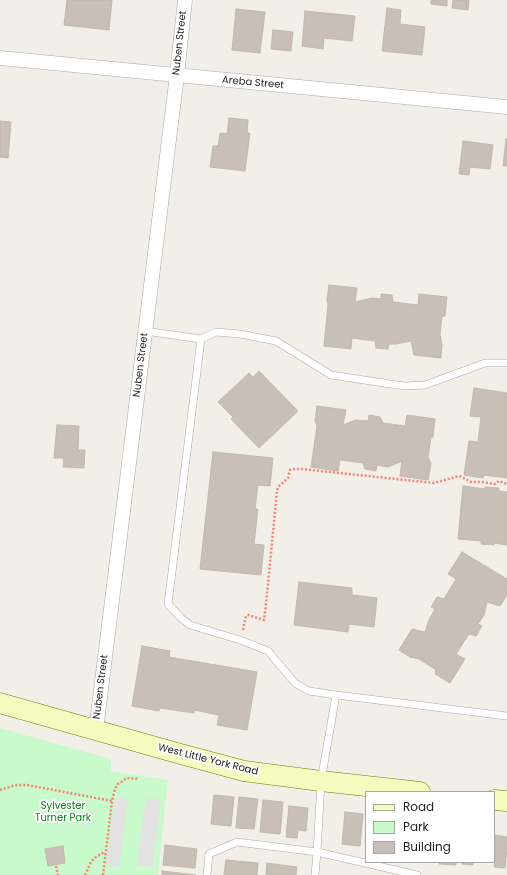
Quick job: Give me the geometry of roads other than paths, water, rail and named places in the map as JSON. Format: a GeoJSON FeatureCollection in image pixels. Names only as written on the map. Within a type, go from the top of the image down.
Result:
{"type":"FeatureCollection","features":[{"type":"Feature","properties":{"kind":"street","name":"Nuben Street"},"geometry":{"type":"LineString","coordinates":[[96,730],[177,76],[184,0]]}},
{"type":"Feature","properties":{"kind":"street","name":"Areba Street"},"geometry":{"type":"LineString","coordinates":[[0,58],[507,107]]}},
{"type":"Feature","properties":{"kind":"street","name":"West Little York Road"},"geometry":{"type":"LineString","coordinates":[[0,703],[177,753],[244,770],[321,781],[411,791]]}},
{"type":"Feature","properties":{"kind":"street"},"geometry":{"type":"LineString","coordinates":[[495,800],[507,801]]}},
{"type":"Feature","properties":{"kind":"lane"},"geometry":{"type":"LineString","coordinates":[[145,331],[201,339],[216,332],[240,334],[276,341],[331,374],[404,386],[425,385],[485,363],[507,363]]}},
{"type":"Feature","properties":{"kind":"lane"},"geometry":{"type":"LineString","coordinates":[[201,339],[168,604],[190,625],[240,640],[268,651],[295,683],[309,691],[507,716]]}},
{"type":"Feature","properties":{"kind":"lane"},"geometry":{"type":"LineString","coordinates":[[315,875],[321,781],[336,695]]}},
{"type":"Feature","properties":{"kind":"lane"},"geometry":{"type":"LineString","coordinates":[[207,875],[210,854],[237,842],[317,852],[417,875]]}},
{"type":"Feature","properties":{"kind":"park label","name":"Sylvester Turner Park"},"geometry":{"type":"Point","coordinates":[63,812]}}]}
